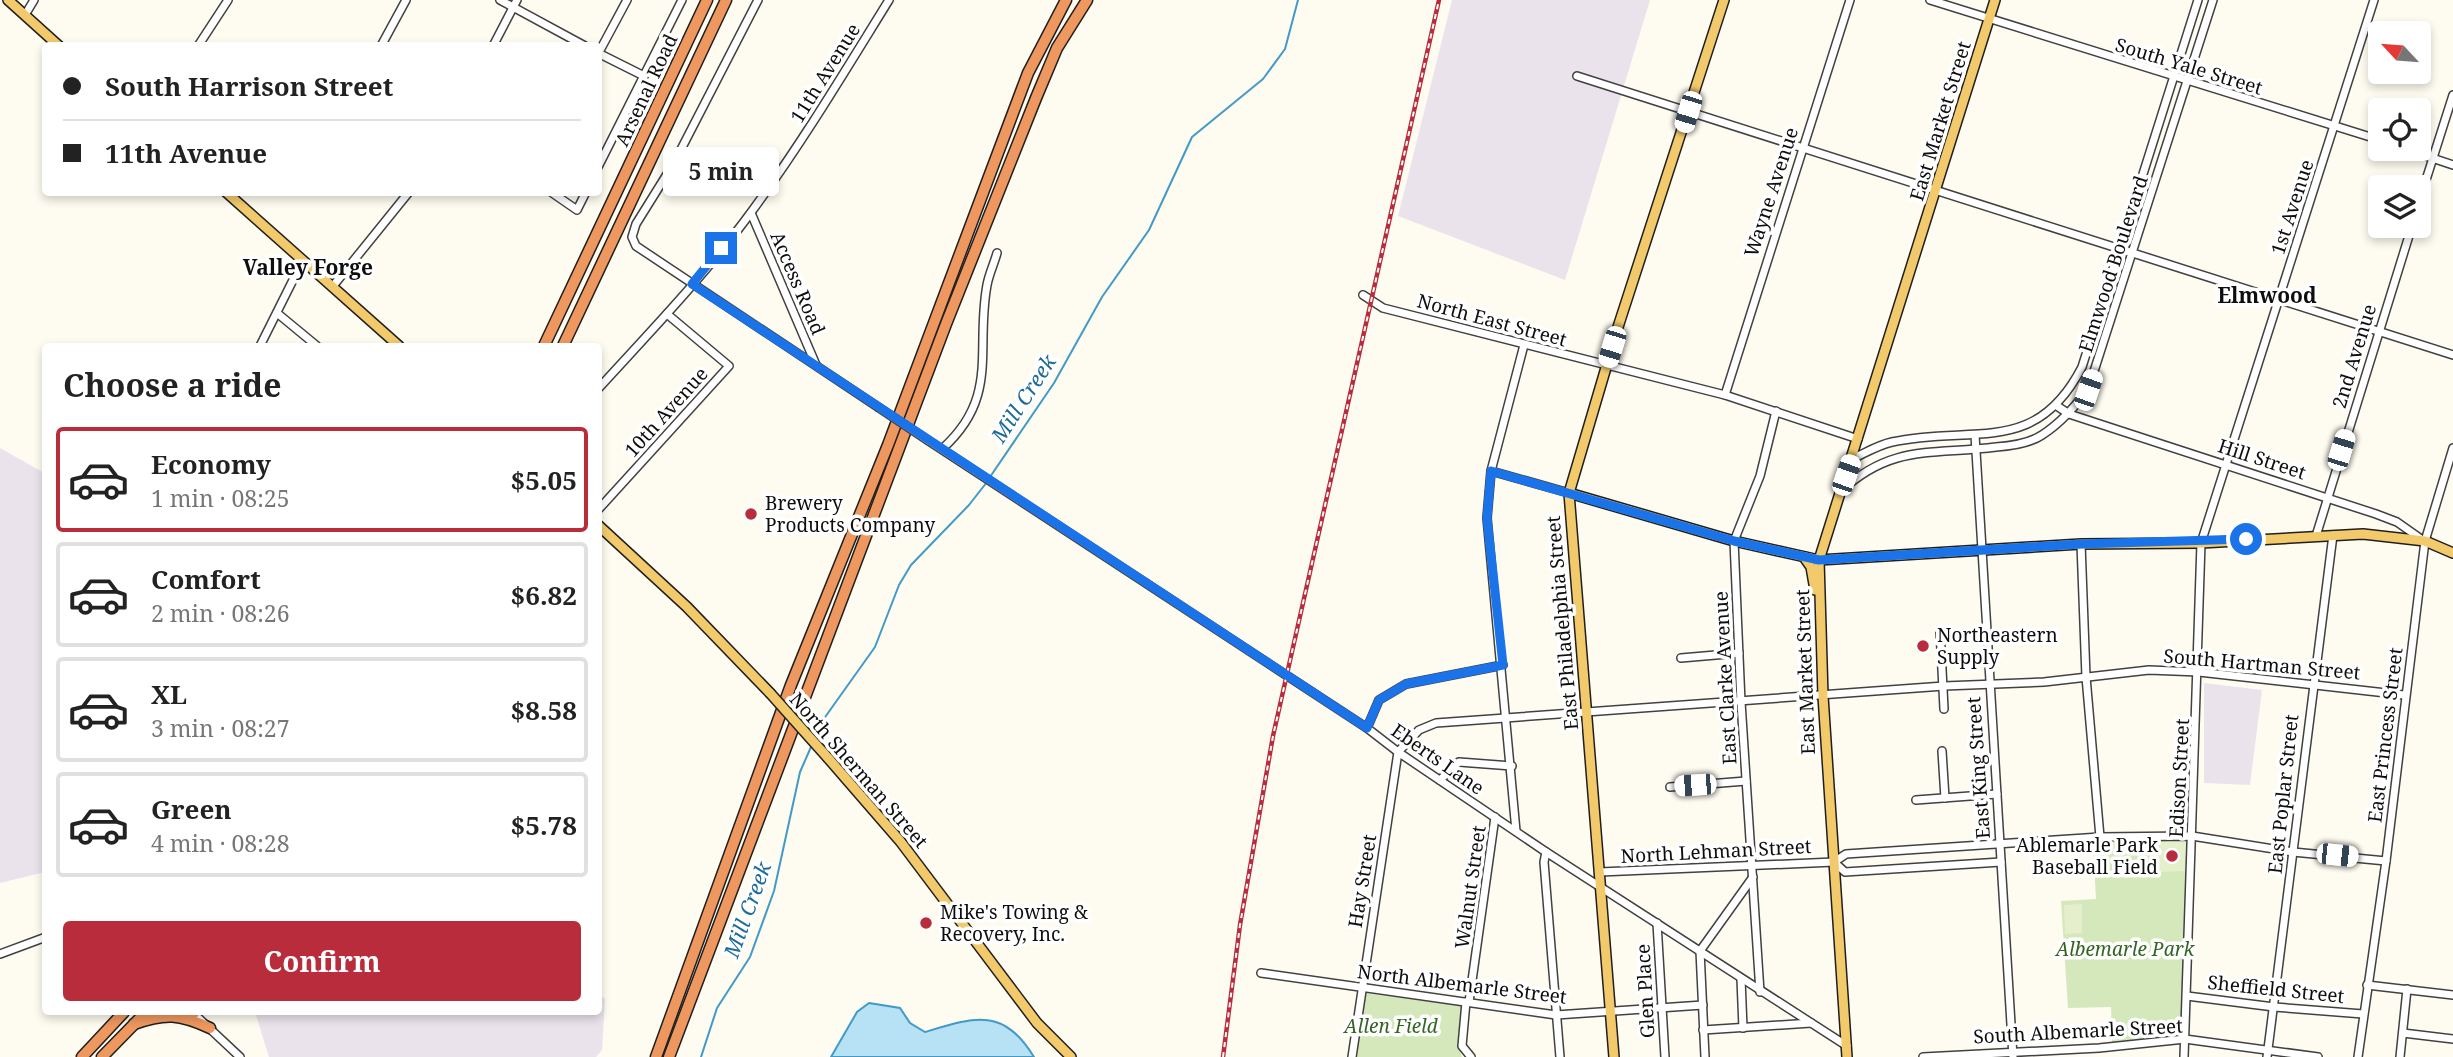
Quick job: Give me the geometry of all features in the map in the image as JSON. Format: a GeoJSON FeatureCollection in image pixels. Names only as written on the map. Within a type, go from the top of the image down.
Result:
{"type":"FeatureCollection","features":[{"type":"Feature","properties":{"kind":"highway","name":"Arsenal Road"},"geometry":{"type":"LineString","coordinates":[[545,343],[707,0]]}},
{"type":"Feature","properties":{"kind":"highway","name":"Arsenal Road"},"geometry":{"type":"LineString","coordinates":[[564,343],[726,0]]}},
{"type":"Feature","properties":{"kind":"highway"},"geometry":{"type":"LineString","coordinates":[[656,1057],[791,685],[888,445],[1028,73],[1066,0]]}},
{"type":"Feature","properties":{"kind":"highway"},"geometry":{"type":"LineString","coordinates":[[669,1057],[1035,98],[1057,48],[1087,0]]}},
{"type":"Feature","properties":{"kind":"highway"},"geometry":{"type":"LineString","coordinates":[[82,1057],[119,1015]]}},
{"type":"Feature","properties":{"kind":"highway"},"geometry":{"type":"LineString","coordinates":[[102,1057],[143,1015]]}},
{"type":"Feature","properties":{"kind":"highway"},"geometry":{"type":"LineString","coordinates":[[134,1024],[173,1015],[184,1016],[210,1028]]}},
{"type":"Feature","properties":{"kind":"main road"},"geometry":{"type":"LineString","coordinates":[[8,0],[54,42]]}},
{"type":"Feature","properties":{"kind":"main road","name":"East Philadelphia Street"},"geometry":{"type":"LineString","coordinates":[[1614,1057],[1569,493],[1606,367],[1724,0]]}},
{"type":"Feature","properties":{"kind":"main road","name":"East Market Street"},"geometry":{"type":"LineString","coordinates":[[1847,1057],[1823,696],[1819,560],[1996,0]]}},
{"type":"Feature","properties":{"kind":"main road"},"geometry":{"type":"LineString","coordinates":[[231,196],[396,343]]}},
{"type":"Feature","properties":{"kind":"main road"},"geometry":{"type":"LineString","coordinates":[[1569,493],[1734,541],[1819,560],[2081,544],[2201,543],[2333,535],[2374,534],[2425,541]]}},
{"type":"Feature","properties":{"kind":"main road","name":"North Sherman Street"},"geometry":{"type":"LineString","coordinates":[[602,529],[702,621],[828,758],[900,841],[1037,1023],[1071,1057]]}},
{"type":"Feature","properties":{"kind":"main road","name":"Hill Street"},"geometry":{"type":"LineString","coordinates":[[2425,541],[2453,553]]}},
{"type":"Feature","properties":{"kind":"main road"},"geometry":{"type":"LineString","coordinates":[[1804,557],[1811,567],[1819,619]]}},
{"type":"Feature","properties":{"kind":"street"},"geometry":{"type":"LineString","coordinates":[[24,15],[34,0]]}},
{"type":"Feature","properties":{"kind":"street"},"geometry":{"type":"LineString","coordinates":[[201,42],[228,0]]}},
{"type":"Feature","properties":{"kind":"street"},"geometry":{"type":"LineString","coordinates":[[383,42],[406,0]]}},
{"type":"Feature","properties":{"kind":"street"},"geometry":{"type":"LineString","coordinates":[[500,0],[515,3],[578,42]]}},
{"type":"Feature","properties":{"kind":"street"},"geometry":{"type":"LineString","coordinates":[[602,47],[627,0]]}},
{"type":"Feature","properties":{"kind":"street"},"geometry":{"type":"LineString","coordinates":[[602,159],[682,0]]}},
{"type":"Feature","properties":{"kind":"street","name":"Eberts Lane"},"geometry":{"type":"LineString","coordinates":[[758,0],[674,163],[636,224],[632,237],[636,246],[1367,728],[1546,852],[1847,1046]]}},
{"type":"Feature","properties":{"kind":"street","name":"11th Avenue"},"geometry":{"type":"LineString","coordinates":[[602,385],[667,314],[751,213],[890,0]]}},
{"type":"Feature","properties":{"kind":"street","name":"Wayne Avenue"},"geometry":{"type":"LineString","coordinates":[[1725,396],[1800,149],[1850,0]]}},
{"type":"Feature","properties":{"kind":"street","name":"South Yale Street"},"geometry":{"type":"LineString","coordinates":[[1930,0],[2368,136]]}},
{"type":"Feature","properties":{"kind":"street","name":"Elmwood Boulevard"},"geometry":{"type":"LineString","coordinates":[[1852,459],[1894,442],[2011,432],[2057,406],[2069,392],[2082,368],[2198,0]]}},
{"type":"Feature","properties":{"kind":"street","name":"Elmwood Boulevard"},"geometry":{"type":"LineString","coordinates":[[1840,491],[1860,473],[1896,456],[1976,450],[2040,437],[2069,414],[2088,390],[2213,0]]}},
{"type":"Feature","properties":{"kind":"street","name":"1st Avenue"},"geometry":{"type":"LineString","coordinates":[[2201,543],[2374,0]]}},
{"type":"Feature","properties":{"kind":"street"},"geometry":{"type":"LineString","coordinates":[[495,42],[515,3]]}},
{"type":"Feature","properties":{"kind":"street"},"geometry":{"type":"LineString","coordinates":[[602,55],[644,76]]}},
{"type":"Feature","properties":{"kind":"street"},"geometry":{"type":"LineString","coordinates":[[1577,76],[2453,355]]}},
{"type":"Feature","properties":{"kind":"street"},"geometry":{"type":"LineString","coordinates":[[2428,175],[2453,95]]}},
{"type":"Feature","properties":{"kind":"street"},"geometry":{"type":"LineString","coordinates":[[2433,159],[2453,165]]}},
{"type":"Feature","properties":{"kind":"street"},"geometry":{"type":"LineString","coordinates":[[332,286],[406,196]]}},
{"type":"Feature","properties":{"kind":"street"},"geometry":{"type":"LineString","coordinates":[[557,196],[577,210],[584,196]]}},
{"type":"Feature","properties":{"kind":"street","name":"Access Road"},"geometry":{"type":"LineString","coordinates":[[751,213],[816,366]]}},
{"type":"Feature","properties":{"kind":"street","name":"2nd Avenue"},"geometry":{"type":"LineString","coordinates":[[2316,536],[2408,238]]}},
{"type":"Feature","properties":{"kind":"street"},"geometry":{"type":"LineString","coordinates":[[942,449],[959,431],[978,396],[984,372],[987,285],[997,253]]}},
{"type":"Feature","properties":{"kind":"street"},"geometry":{"type":"LineString","coordinates":[[262,343],[303,260]]}},
{"type":"Feature","properties":{"kind":"street","name":"North East Street"},"geometry":{"type":"LineString","coordinates":[[1363,295],[1383,308],[1725,396],[1858,439]]}},
{"type":"Feature","properties":{"kind":"street"},"geometry":{"type":"LineString","coordinates":[[277,313],[313,343]]}},
{"type":"Feature","properties":{"kind":"street","name":"10th Avenue"},"geometry":{"type":"LineString","coordinates":[[602,506],[729,366],[667,314]]}},
{"type":"Feature","properties":{"kind":"street"},"geometry":{"type":"LineString","coordinates":[[1516,831],[1503,665],[1487,518],[1491,471],[1524,345]]}},
{"type":"Feature","properties":{"kind":"street","name":"Hill Street"},"geometry":{"type":"LineString","coordinates":[[2057,406],[2069,414],[2397,522],[2425,541]]}},
{"type":"Feature","properties":{"kind":"street","name":"East Clarke Avenue"},"geometry":{"type":"LineString","coordinates":[[1760,992],[1741,702],[1734,541],[1760,476],[1776,411]]}},
{"type":"Feature","properties":{"kind":"street","name":"East King Street"},"geometry":{"type":"LineString","coordinates":[[1975,435],[1988,684],[2013,1054]]}},
{"type":"Feature","properties":{"kind":"street","name":"East Princess Street"},"geometry":{"type":"LineString","coordinates":[[2358,1057],[2386,861],[2404,695],[2425,541],[2453,448]]}},
{"type":"Feature","properties":{"kind":"street"},"geometry":{"type":"LineString","coordinates":[[1491,471],[1569,493]]}},
{"type":"Feature","properties":{"kind":"street","name":"East Poplar Street"},"geometry":{"type":"LineString","coordinates":[[2267,1053],[2333,535]]}},
{"type":"Feature","properties":{"kind":"street","name":"Edison Street"},"geometry":{"type":"LineString","coordinates":[[2184,1057],[2199,672],[2201,543]]}},
{"type":"Feature","properties":{"kind":"street"},"geometry":{"type":"LineString","coordinates":[[2081,544],[2086,677],[2100,837]]}},
{"type":"Feature","properties":{"kind":"street"},"geometry":{"type":"LineString","coordinates":[[1940,630],[1944,709]]}},
{"type":"Feature","properties":{"kind":"street"},"geometry":{"type":"LineString","coordinates":[[1681,658],[1739,653]]}},
{"type":"Feature","properties":{"kind":"street"},"geometry":{"type":"LineString","coordinates":[[1367,728],[1379,700],[1406,684],[1503,665]]}},
{"type":"Feature","properties":{"kind":"street","name":"South Hartman Street"},"geometry":{"type":"LineString","coordinates":[[1398,752],[1419,730],[1436,723],[1507,719],[1586,710],[1741,702],[2086,677],[2148,670],[2199,672],[2404,695]]}},
{"type":"Feature","properties":{"kind":"street"},"geometry":{"type":"LineString","coordinates":[[1942,751],[1945,798]]}},
{"type":"Feature","properties":{"kind":"street","name":"Hay Street"},"geometry":{"type":"LineString","coordinates":[[1352,1057],[1398,752]]}},
{"type":"Feature","properties":{"kind":"street"},"geometry":{"type":"LineString","coordinates":[[1440,780],[1459,762],[1512,766]]}},
{"type":"Feature","properties":{"kind":"street"},"geometry":{"type":"LineString","coordinates":[[1670,787],[1746,781]]}},
{"type":"Feature","properties":{"kind":"street"},"geometry":{"type":"LineString","coordinates":[[1916,800],[1997,794]]}},
{"type":"Feature","properties":{"kind":"street","name":"Walnut Street"},"geometry":{"type":"LineString","coordinates":[[1471,1057],[1462,1046],[1495,817]]}},
{"type":"Feature","properties":{"kind":"street"},"geometry":{"type":"LineString","coordinates":[[2001,862],[1845,872],[1834,862],[1846,854],[2100,837],[2192,836],[2293,852],[2386,861]]}},
{"type":"Feature","properties":{"kind":"street"},"geometry":{"type":"LineString","coordinates":[[1546,852],[1544,862],[1560,1057]]}},
{"type":"Feature","properties":{"kind":"street","name":"North Lehman Street"},"geometry":{"type":"LineString","coordinates":[[1600,872],[1834,862]]}},
{"type":"Feature","properties":{"kind":"street"},"geometry":{"type":"LineString","coordinates":[[1705,1057],[1700,951],[1753,877]]}},
{"type":"Feature","properties":{"kind":"street","name":"Glen Place"},"geometry":{"type":"LineString","coordinates":[[1657,923],[1665,1057]]}},
{"type":"Feature","properties":{"kind":"street"},"geometry":{"type":"LineString","coordinates":[[0,954],[42,938]]}},
{"type":"Feature","properties":{"kind":"street","name":"North Albemarle Street"},"geometry":{"type":"LineString","coordinates":[[1261,973],[1556,1015],[1703,1005]]}},
{"type":"Feature","properties":{"kind":"street"},"geometry":{"type":"LineString","coordinates":[[1741,979],[1743,1028]]}},
{"type":"Feature","properties":{"kind":"street"},"geometry":{"type":"LineString","coordinates":[[2367,985],[2453,995]]}},
{"type":"Feature","properties":{"kind":"street"},"geometry":{"type":"LineString","coordinates":[[2400,1057],[2407,989]]}},
{"type":"Feature","properties":{"kind":"street","name":"Sheffield Street"},"geometry":{"type":"LineString","coordinates":[[2187,996],[2363,1014]]}},
{"type":"Feature","properties":{"kind":"street"},"geometry":{"type":"LineString","coordinates":[[196,1015],[240,1057]]}},
{"type":"Feature","properties":{"kind":"street"},"geometry":{"type":"LineString","coordinates":[[1703,1030],[1812,1023]]}},
{"type":"Feature","properties":{"kind":"street"},"geometry":{"type":"LineString","coordinates":[[2403,1033],[2453,1039]]}},
{"type":"Feature","properties":{"kind":"street","name":"South Albemarle Street"},"geometry":{"type":"LineString","coordinates":[[1923,1057],[2099,1053],[2185,1040],[2267,1053],[2318,1057]]}},
{"type":"Feature","properties":{"kind":"shaded area"},"geometry":{"type":"Polygon","coordinates":[[[1452,0],[1650,0],[1565,280],[1398,216],[1452,0]]]}},
{"type":"Feature","properties":{"kind":"shaded area"},"geometry":{"type":"Polygon","coordinates":[[[0,448],[42,472],[42,873],[0,883],[0,448]]]}},
{"type":"Feature","properties":{"kind":"shaded area"},"geometry":{"type":"Polygon","coordinates":[[[2204,683],[2262,690],[2250,785],[2204,783],[2204,683]]]}},
{"type":"Feature","properties":{"kind":"shaded area"},"geometry":{"type":"Polygon","coordinates":[[[602,996],[605,999],[602,1050],[596,1057],[269,1057],[256,1015],[602,1015],[602,996]]]}},
{"type":"Feature","properties":{"kind":"green space","name":"Albemarle Park"},"geometry":{"type":"Polygon","coordinates":[[[2188,839],[2182,1037],[2112,1042],[2111,1007],[2068,1008],[2061,901],[2096,899],[2093,842],[2188,839]]]}},
{"type":"Feature","properties":{"kind":"green space","name":"Ablemarle Park Baseball Field"},"geometry":{"type":"Polygon","coordinates":[[[2157,841],[2187,841],[2186,871],[2157,872],[2157,841]]]}},
{"type":"Feature","properties":{"kind":"green space"},"geometry":{"type":"Polygon","coordinates":[[[2082,904],[2082,933],[2065,934],[2064,905],[2082,904]]]}},
{"type":"Feature","properties":{"kind":"green space","name":"Allen Field"},"geometry":{"type":"Polygon","coordinates":[[[1365,993],[1462,1006],[1458,1044],[1462,1057],[1356,1057],[1365,993]]]}},
{"type":"Feature","properties":{"kind":"water"},"geometry":{"type":"Polygon","coordinates":[[[869,1003],[900,1008],[910,1023],[925,1032],[973,1020],[999,1023],[1011,1030],[1034,1057],[831,1057],[857,1012],[869,1003]]]}},
{"type":"Feature","properties":{"kind":"waterway","name":"Mill Creek"},"geometry":{"type":"LineString","coordinates":[[990,477],[1054,383],[1102,297],[1149,230],[1192,137],[1263,79],[1285,49],[1298,0]]}},
{"type":"Feature","properties":{"kind":"waterway","name":"Mill Creek"},"geometry":{"type":"LineString","coordinates":[[815,739],[823,720],[875,647],[899,585],[911,565],[969,505],[987,482]]}},
{"type":"Feature","properties":{"kind":"waterway","name":"Mill Creek"},"geometry":{"type":"LineString","coordinates":[[701,1057],[717,1008],[750,957],[774,891],[800,772],[811,747]]}},
{"type":"Feature","properties":{"kind":"railway"},"geometry":{"type":"LineString","coordinates":[[1223,1057],[1240,925],[1273,736],[1439,0]]}},
{"type":"Feature","properties":{"kind":"place","name":"Brewery Products Company"},"geometry":{"type":"Point","coordinates":[751,514]}},
{"type":"Feature","properties":{"kind":"place","name":"Northeastern Supply"},"geometry":{"type":"Point","coordinates":[1923,646]}},
{"type":"Feature","properties":{"kind":"place","name":"Ablemarle Park Baseball Field"},"geometry":{"type":"Point","coordinates":[2172,856]}},
{"type":"Feature","properties":{"kind":"place","name":"Mike's Towing & Recovery, Inc."},"geometry":{"type":"Point","coordinates":[926,923]}},
{"type":"Feature","properties":{"kind":"district","name":"Valley Forge"},"geometry":{"type":"Point","coordinates":[308,268]}},
{"type":"Feature","properties":{"kind":"district","name":"Elmwood"},"geometry":{"type":"Point","coordinates":[2267,296]}},
{"type":"Feature","properties":{"kind":"route"},"geometry":{"type":"LineString","coordinates":[[721,248],[692,284],[1367,728],[1379,700],[1406,684],[1503,665],[1487,518],[1491,471],[1734,541],[1819,560],[2081,544],[2201,543],[2246,539]]}}]}
